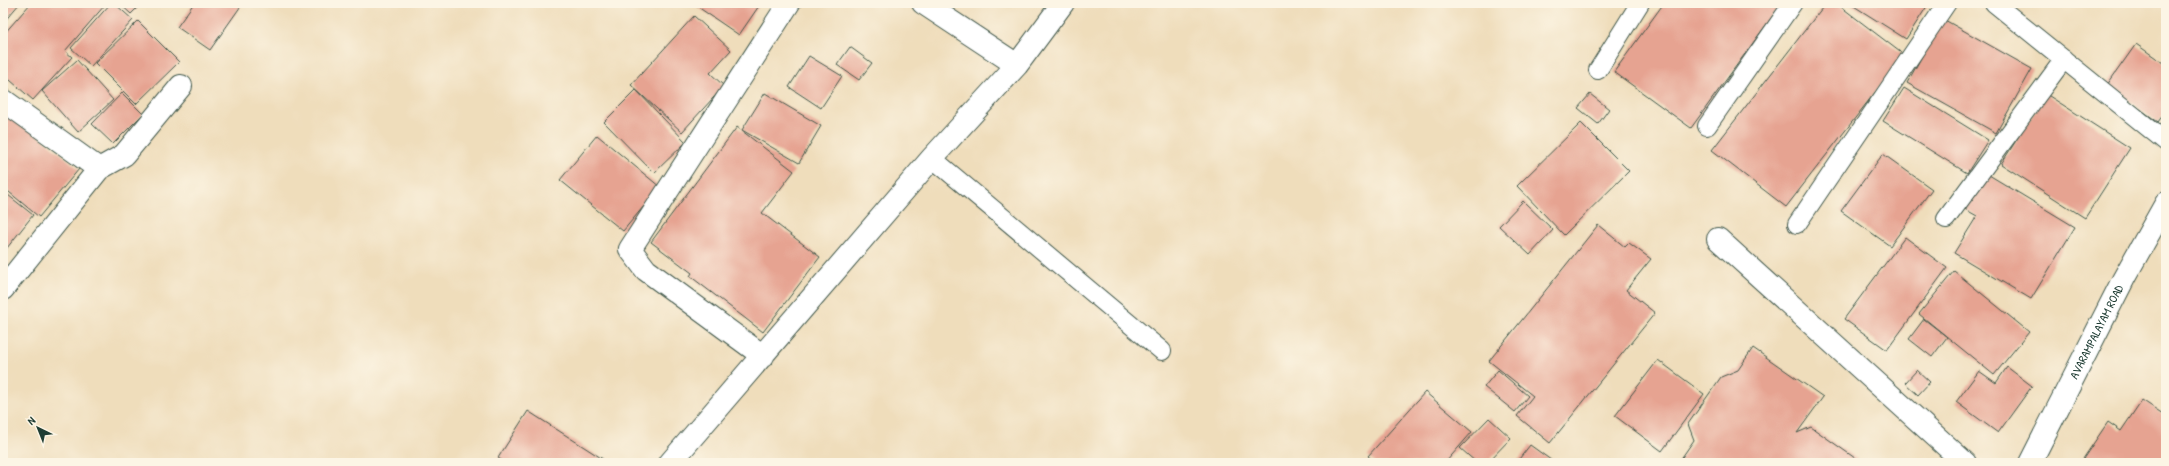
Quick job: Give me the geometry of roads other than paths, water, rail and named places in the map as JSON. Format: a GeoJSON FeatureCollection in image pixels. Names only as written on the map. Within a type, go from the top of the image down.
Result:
{"type":"FeatureCollection","features":[{"type":"Feature","properties":{"kind":"street"},"geometry":{"type":"LineString","coordinates":[[763,356],[646,270],[630,249],[789,3]]}},
{"type":"Feature","properties":{"kind":"street"},"geometry":{"type":"LineString","coordinates":[[923,3],[1017,65]]}},
{"type":"Feature","properties":{"kind":"street"},"geometry":{"type":"LineString","coordinates":[[670,463],[932,158],[1017,65],[1063,3]]}},
{"type":"Feature","properties":{"kind":"street"},"geometry":{"type":"LineString","coordinates":[[3,289],[99,169],[124,155],[181,86]]}},
{"type":"Feature","properties":{"kind":"street"},"geometry":{"type":"LineString","coordinates":[[3,100],[99,169]]}},
{"type":"Feature","properties":{"kind":"street","name":"AVARAMPALAYAM ROAD"},"geometry":{"type":"LineString","coordinates":[[2030,463],[2124,278],[2166,203]]}},
{"type":"Feature","properties":{"kind":"street"},"geometry":{"type":"LineString","coordinates":[[1718,239],[1965,463]]}},
{"type":"Feature","properties":{"kind":"lane"},"geometry":{"type":"LineString","coordinates":[[1598,70],[1640,3]]}},
{"type":"Feature","properties":{"kind":"lane"},"geometry":{"type":"LineString","coordinates":[[1707,126],[1793,3]]}},
{"type":"Feature","properties":{"kind":"lane"},"geometry":{"type":"LineString","coordinates":[[1797,224],[1946,3]]}},
{"type":"Feature","properties":{"kind":"lane"},"geometry":{"type":"LineString","coordinates":[[1994,3],[2166,142]]}},
{"type":"Feature","properties":{"kind":"lane"},"geometry":{"type":"LineString","coordinates":[[1946,219],[2064,59]]}},
{"type":"Feature","properties":{"kind":"lane"},"geometry":{"type":"LineString","coordinates":[[932,158],[1162,351]]}}]}
